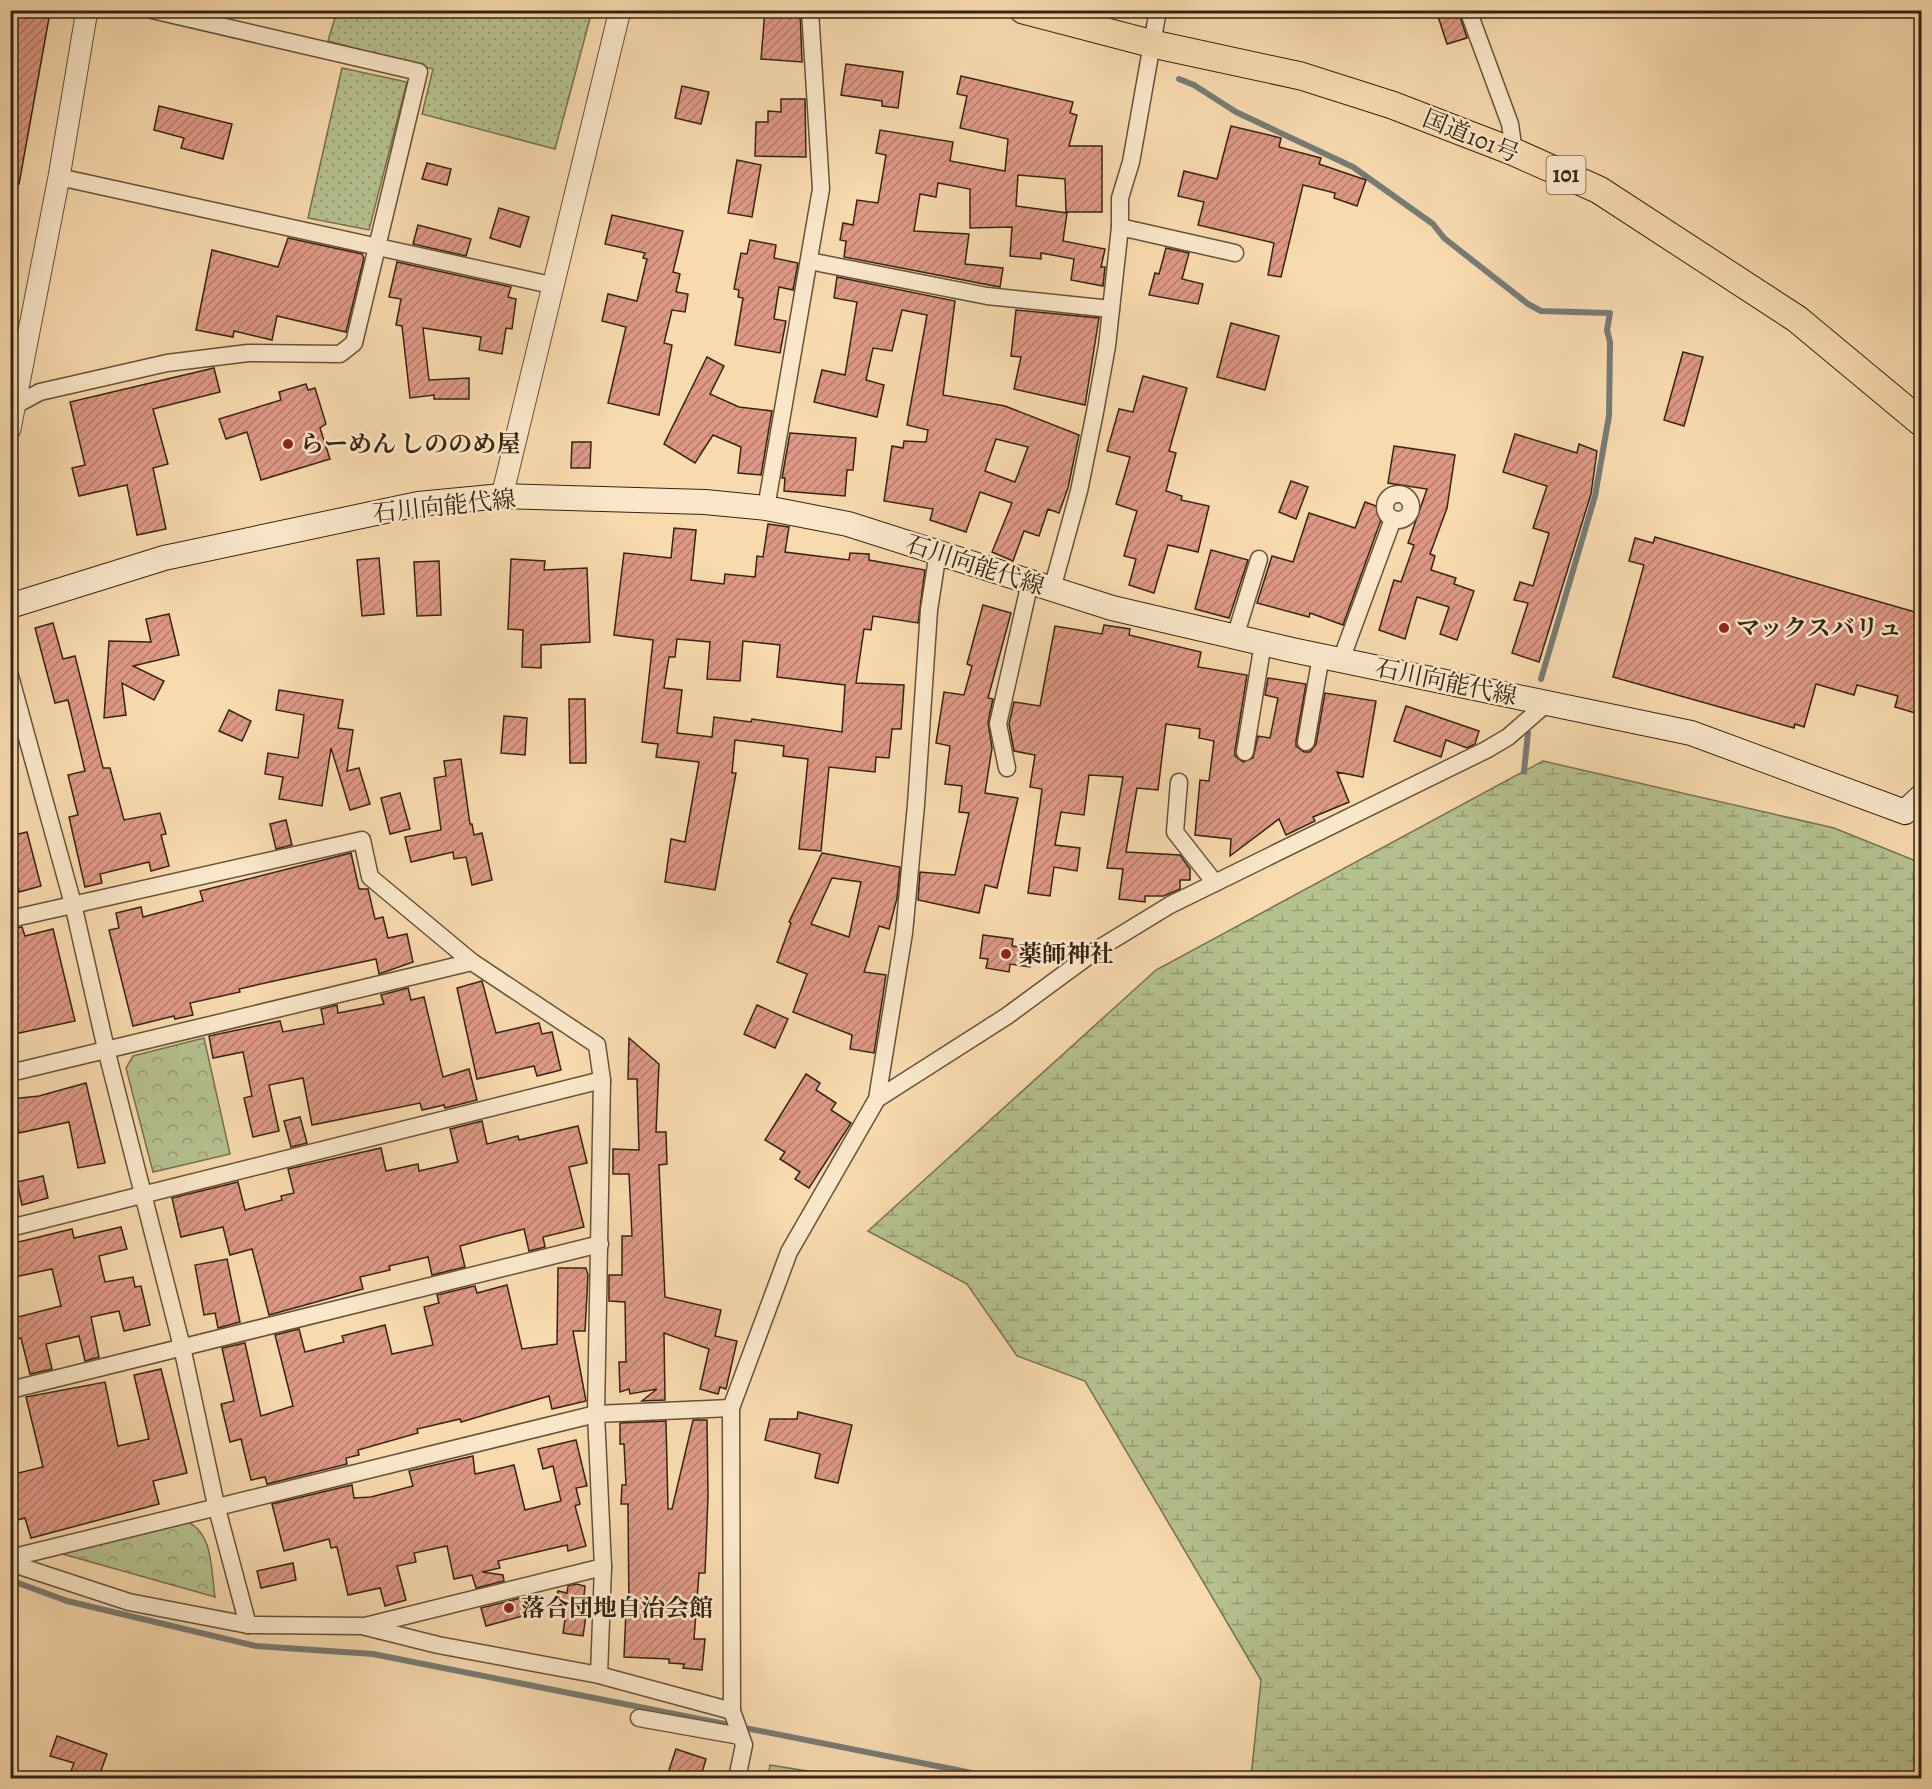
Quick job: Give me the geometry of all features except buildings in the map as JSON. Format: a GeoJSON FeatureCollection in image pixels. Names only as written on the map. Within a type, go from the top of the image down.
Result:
{"type":"FeatureCollection","features":[{"type":"Feature","properties":{"kind":"highway","name":"国道101号"},"geometry":{"type":"LineString","coordinates":[[1023,10],[1153,44],[1301,76],[1392,105],[1514,152],[1599,190],[1797,319],[1922,423]]}},
{"type":"Feature","properties":{"kind":"main road","name":"石川向能代線"},"geometry":{"type":"LineString","coordinates":[[10,606],[164,558],[418,504],[502,496],[705,502],[766,508],[848,524],[1112,608],[1331,658],[1691,733],[1905,812],[1922,796]]}},
{"type":"Feature","properties":{"kind":"street"},"geometry":{"type":"LineString","coordinates":[[10,429],[12,407],[59,177],[87,10]]}},
{"type":"Feature","properties":{"kind":"street"},"geometry":{"type":"LineString","coordinates":[[12,407],[40,392],[167,363],[249,353],[340,354],[354,344],[419,72],[152,10]]}},
{"type":"Feature","properties":{"kind":"street"},"geometry":{"type":"LineString","coordinates":[[502,496],[551,285],[620,10]]}},
{"type":"Feature","properties":{"kind":"street"},"geometry":{"type":"LineString","coordinates":[[766,508],[821,189],[810,10]]}},
{"type":"Feature","properties":{"kind":"street"},"geometry":{"type":"LineString","coordinates":[[1007,768],[998,724],[1041,586],[1079,491],[1107,346],[1120,227],[1120,198],[1131,162],[1158,10]]}},
{"type":"Feature","properties":{"kind":"street"},"geometry":{"type":"LineString","coordinates":[[1468,10],[1510,124],[1514,152]]}},
{"type":"Feature","properties":{"kind":"street"},"geometry":{"type":"LineString","coordinates":[[59,177],[551,285]]}},
{"type":"Feature","properties":{"kind":"street"},"geometry":{"type":"LineString","coordinates":[[1120,227],[1235,253]]}},
{"type":"Feature","properties":{"kind":"street"},"geometry":{"type":"LineString","coordinates":[[809,261],[987,296],[1111,309]]}},
{"type":"Feature","properties":{"kind":"street"},"geometry":{"type":"LineString","coordinates":[[1306,742],[1331,658],[1393,519]]}},
{"type":"Feature","properties":{"kind":"street"},"geometry":{"type":"LineString","coordinates":[[737,1779],[744,1745],[732,1710],[731,1408],[789,1252],[877,1099],[904,933],[929,610],[938,552]]}},
{"type":"Feature","properties":{"kind":"street"},"geometry":{"type":"LineString","coordinates":[[1235,637],[1259,559]]}},
{"type":"Feature","properties":{"kind":"street"},"geometry":{"type":"LineString","coordinates":[[1245,752],[1263,643]]}},
{"type":"Feature","properties":{"kind":"street"},"geometry":{"type":"LineString","coordinates":[[10,676],[73,904],[141,1196],[182,1347],[216,1505],[248,1625]]}},
{"type":"Feature","properties":{"kind":"street"},"geometry":{"type":"LineString","coordinates":[[877,1099],[1007,1016],[1098,949],[1170,904],[1486,750],[1508,737],[1547,703]]}},
{"type":"Feature","properties":{"kind":"street"},"geometry":{"type":"LineString","coordinates":[[1179,782],[1175,832],[1215,883]]}},
{"type":"Feature","properties":{"kind":"street"},"geometry":{"type":"LineString","coordinates":[[10,919],[362,840],[370,877],[472,962],[597,1045],[602,1080],[596,1414],[603,1567],[599,1675]]}},
{"type":"Feature","properties":{"kind":"street"},"geometry":{"type":"LineString","coordinates":[[10,1073],[472,962]]}},
{"type":"Feature","properties":{"kind":"street"},"geometry":{"type":"LineString","coordinates":[[10,1228],[602,1080]]}},
{"type":"Feature","properties":{"kind":"street"},"geometry":{"type":"LineString","coordinates":[[10,1390],[600,1244]]}},
{"type":"Feature","properties":{"kind":"street"},"geometry":{"type":"LineString","coordinates":[[10,1558],[216,1505],[596,1414],[731,1408]]}},
{"type":"Feature","properties":{"kind":"street"},"geometry":{"type":"LineString","coordinates":[[10,1563],[129,1602],[248,1625],[362,1626],[438,1645],[599,1675],[732,1710]]}},
{"type":"Feature","properties":{"kind":"street"},"geometry":{"type":"LineString","coordinates":[[362,1626],[603,1567]]}},
{"type":"Feature","properties":{"kind":"street"},"geometry":{"type":"LineString","coordinates":[[639,1718],[740,1736]]}},
{"type":"Feature","properties":{"kind":"green space"},"geometry":{"type":"Polygon","coordinates":[[[337,11],[592,11],[555,149],[422,114],[433,69],[328,41],[337,11]]]}},
{"type":"Feature","properties":{"kind":"green space"},"geometry":{"type":"Polygon","coordinates":[[[342,68],[407,82],[369,230],[308,218],[342,68]]]}},
{"type":"Feature","properties":{"kind":"green space"},"geometry":{"type":"Polygon","coordinates":[[[1543,761],[1834,828],[1921,863],[1921,1778],[1251,1778],[1261,1680],[1085,1381],[1017,1356],[967,1284],[868,1231],[1156,970],[1543,761]]]}},
{"type":"Feature","properties":{"kind":"green space"},"geometry":{"type":"Polygon","coordinates":[[[204,1038],[230,1154],[153,1172],[126,1068],[133,1056],[204,1038]]]}},
{"type":"Feature","properties":{"kind":"green space"},"geometry":{"type":"Polygon","coordinates":[[[185,1521],[201,1533],[206,1543],[215,1597],[59,1553],[185,1521]]]}},
{"type":"Feature","properties":{"kind":"green space"},"geometry":{"type":"Polygon","coordinates":[[[770,1765],[851,1778],[768,1778],[770,1765]]]}},
{"type":"Feature","properties":{"kind":"waterway"},"geometry":{"type":"LineString","coordinates":[[1179,79],[1194,85],[1236,112],[1353,167],[1433,224],[1444,238],[1528,304],[1541,311],[1610,313],[1607,330],[1610,342],[1609,416],[1595,496],[1541,679]]}},
{"type":"Feature","properties":{"kind":"waterway"},"geometry":{"type":"LineString","coordinates":[[1524,771],[1528,733]]}},
{"type":"Feature","properties":{"kind":"waterway"},"geometry":{"type":"LineString","coordinates":[[10,1580],[67,1601],[256,1646],[373,1654],[997,1778]]}},
{"type":"Feature","properties":{"kind":"place","name":"らーめん しののめ屋"},"geometry":{"type":"Point","coordinates":[288,444]}},
{"type":"Feature","properties":{"kind":"place","name":"マックスバリュ"},"geometry":{"type":"Point","coordinates":[1724,628]}},
{"type":"Feature","properties":{"kind":"place","name":"薬師神社"},"geometry":{"type":"Point","coordinates":[1006,954]}},
{"type":"Feature","properties":{"kind":"place","name":"落合団地自治会館"},"geometry":{"type":"Point","coordinates":[509,1608]}}]}
